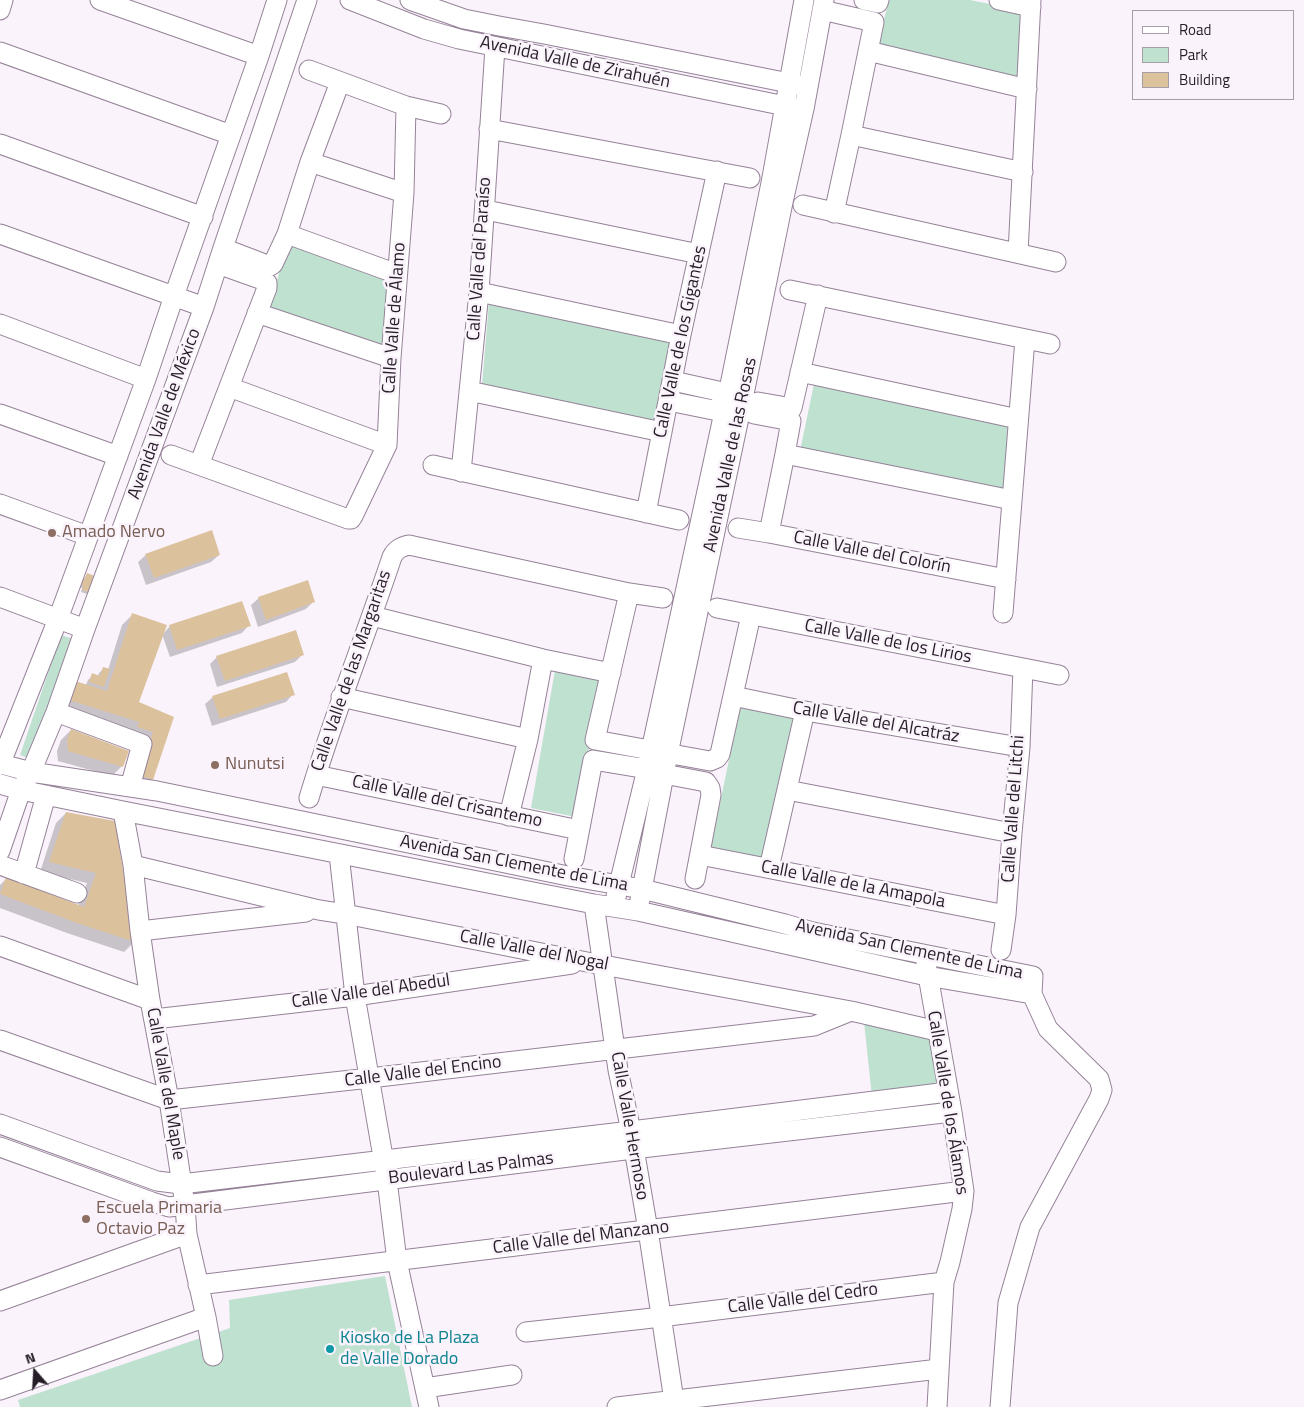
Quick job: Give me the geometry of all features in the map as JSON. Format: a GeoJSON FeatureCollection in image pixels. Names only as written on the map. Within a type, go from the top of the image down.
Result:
{"type":"FeatureCollection","features":[{"type":"Feature","properties":{"kind":"street"},"geometry":{"type":"LineString","coordinates":[[0,10],[4,0]]}},
{"type":"Feature","properties":{"kind":"street"},"geometry":{"type":"LineString","coordinates":[[100,0],[259,56]]}},
{"type":"Feature","properties":{"kind":"street","name":"Avenida Valle de México"},"geometry":{"type":"LineString","coordinates":[[0,765],[58,619],[146,379],[278,0]]}},
{"type":"Feature","properties":{"kind":"street","name":"Avenida Valle de México"},"geometry":{"type":"LineString","coordinates":[[0,851],[22,790],[32,772],[56,712],[204,307],[308,0]]}},
{"type":"Feature","properties":{"kind":"street","name":"Avenida Valle de Zirahuén"},"geometry":{"type":"LineString","coordinates":[[350,0],[424,29],[459,39],[804,109]]}},
{"type":"Feature","properties":{"kind":"street","name":"Avenida Valle de Zirahuén"},"geometry":{"type":"LineString","coordinates":[[410,0],[464,19],[482,23],[808,86]]}},
{"type":"Feature","properties":{"kind":"street","name":"Avenida Valle de las Rosas"},"geometry":{"type":"LineString","coordinates":[[738,405],[771,183],[804,0]]}},
{"type":"Feature","properties":{"kind":"street"},"geometry":{"type":"LineString","coordinates":[[999,0],[1031,4],[1018,253]]}},
{"type":"Feature","properties":{"kind":"street"},"geometry":{"type":"LineString","coordinates":[[823,5],[874,22],[834,213]]}},
{"type":"Feature","properties":{"kind":"street","name":"Avenida Valle de las Rosas"},"geometry":{"type":"LineString","coordinates":[[638,911],[659,752],[804,109],[823,5]]}},
{"type":"Feature","properties":{"kind":"street","name":"Calle Valle del Paraíso"},"geometry":{"type":"LineString","coordinates":[[460,472],[486,210],[489,128],[496,47]]}},
{"type":"Feature","properties":{"kind":"street"},"geometry":{"type":"LineString","coordinates":[[868,51],[1027,89]]}},
{"type":"Feature","properties":{"kind":"street"},"geometry":{"type":"LineString","coordinates":[[0,52],[231,135]]}},
{"type":"Feature","properties":{"kind":"street"},"geometry":{"type":"LineString","coordinates":[[308,70],[406,106],[441,114]]}},
{"type":"Feature","properties":{"kind":"street"},"geometry":{"type":"LineString","coordinates":[[220,256],[270,266],[273,264],[287,234],[310,162],[340,82]]}},
{"type":"Feature","properties":{"kind":"street","name":"Calle Valle de Álamo"},"geometry":{"type":"LineString","coordinates":[[199,465],[348,519],[351,519],[353,516],[387,445],[404,193],[406,106]]}},
{"type":"Feature","properties":{"kind":"street"},"geometry":{"type":"LineString","coordinates":[[489,128],[750,178]]}},
{"type":"Feature","properties":{"kind":"street"},"geometry":{"type":"LineString","coordinates":[[851,135],[1023,172]]}},
{"type":"Feature","properties":{"kind":"street"},"geometry":{"type":"LineString","coordinates":[[0,144],[203,217]]}},
{"type":"Feature","properties":{"kind":"street"},"geometry":{"type":"LineString","coordinates":[[310,162],[404,193]]}},
{"type":"Feature","properties":{"kind":"street","name":"Calle Valle de los Gigantes"},"geometry":{"type":"LineString","coordinates":[[646,512],[681,335],[717,171]]}},
{"type":"Feature","properties":{"kind":"street"},"geometry":{"type":"LineString","coordinates":[[803,205],[1056,262]]}},
{"type":"Feature","properties":{"kind":"street"},"geometry":{"type":"LineString","coordinates":[[486,210],[699,254]]}},
{"type":"Feature","properties":{"kind":"street"},"geometry":{"type":"LineString","coordinates":[[0,234],[204,307]]}},
{"type":"Feature","properties":{"kind":"street"},"geometry":{"type":"LineString","coordinates":[[287,234],[398,274]]}},
{"type":"Feature","properties":{"kind":"street"},"geometry":{"type":"LineString","coordinates":[[171,455],[199,465],[267,288],[267,283],[263,280],[220,256]]}},
{"type":"Feature","properties":{"kind":"street"},"geometry":{"type":"LineString","coordinates":[[790,290],[1050,344]]}},
{"type":"Feature","properties":{"kind":"street"},"geometry":{"type":"LineString","coordinates":[[479,292],[681,335]]}},
{"type":"Feature","properties":{"kind":"street"},"geometry":{"type":"LineString","coordinates":[[769,532],[791,414],[818,295]]}},
{"type":"Feature","properties":{"kind":"street"},"geometry":{"type":"LineString","coordinates":[[257,313],[392,358]]}},
{"type":"Feature","properties":{"kind":"street"},"geometry":{"type":"LineString","coordinates":[[0,324],[146,379]]}},
{"type":"Feature","properties":{"kind":"street"},"geometry":{"type":"LineString","coordinates":[[1003,613],[1024,339]]}},
{"type":"Feature","properties":{"kind":"street"},"geometry":{"type":"LineString","coordinates":[[800,372],[1018,419]]}},
{"type":"Feature","properties":{"kind":"street"},"geometry":{"type":"LineString","coordinates":[[673,381],[718,391],[738,405]]}},
{"type":"Feature","properties":{"kind":"street"},"geometry":{"type":"LineString","coordinates":[[229,387],[387,445]]}},
{"type":"Feature","properties":{"kind":"street"},"geometry":{"type":"LineString","coordinates":[[469,391],[662,432]]}},
{"type":"Feature","properties":{"kind":"street"},"geometry":{"type":"LineString","coordinates":[[669,401],[713,410],[758,402],[791,414]]}},
{"type":"Feature","properties":{"kind":"street"},"geometry":{"type":"LineString","coordinates":[[0,414],[118,456]]}},
{"type":"Feature","properties":{"kind":"street"},"geometry":{"type":"LineString","coordinates":[[785,454],[1012,500]]}},
{"type":"Feature","properties":{"kind":"street"},"geometry":{"type":"LineString","coordinates":[[433,465],[679,520]]}},
{"type":"Feature","properties":{"kind":"street"},"geometry":{"type":"LineString","coordinates":[[0,504],[88,536]]}},
{"type":"Feature","properties":{"kind":"street","name":"Calle Valle del Colorín"},"geometry":{"type":"LineString","coordinates":[[738,528],[769,532],[1006,579]]}},
{"type":"Feature","properties":{"kind":"street","name":"Calle Valle de las Margaritas"},"geometry":{"type":"LineString","coordinates":[[309,798],[342,697],[392,558],[400,547],[410,545],[629,593]]}},
{"type":"Feature","properties":{"kind":"street"},"geometry":{"type":"LineString","coordinates":[[663,598],[629,593],[596,740],[710,761],[717,758],[720,754],[751,615]]}},
{"type":"Feature","properties":{"kind":"street"},"geometry":{"type":"LineString","coordinates":[[0,597],[85,629]]}},
{"type":"Feature","properties":{"kind":"street","name":"Calle Valle de los Lirios"},"geometry":{"type":"LineString","coordinates":[[716,608],[1059,675]]}},
{"type":"Feature","properties":{"kind":"street"},"geometry":{"type":"LineString","coordinates":[[372,616],[543,659],[611,673]]}},
{"type":"Feature","properties":{"kind":"street"},"geometry":{"type":"LineString","coordinates":[[509,816],[528,740],[543,659]]}},
{"type":"Feature","properties":{"kind":"street","name":"Calle Valle del Litchi"},"geometry":{"type":"LineString","coordinates":[[1001,950],[1006,915],[1020,747],[1023,668]]}},
{"type":"Feature","properties":{"kind":"street","name":"Calle Valle del Alcatráz"},"geometry":{"type":"LineString","coordinates":[[733,696],[805,711],[1020,747]]}},
{"type":"Feature","properties":{"kind":"street"},"geometry":{"type":"LineString","coordinates":[[342,697],[528,740]]}},
{"type":"Feature","properties":{"kind":"street"},"geometry":{"type":"LineString","coordinates":[[769,868],[805,711]]}},
{"type":"Feature","properties":{"kind":"street"},"geometry":{"type":"LineString","coordinates":[[56,712],[142,744],[130,786]]}},
{"type":"Feature","properties":{"kind":"street"},"geometry":{"type":"LineString","coordinates":[[574,859],[594,760],[706,782],[710,788],[711,795],[694,879]]}},
{"type":"Feature","properties":{"kind":"street","name":"Avenida San Clemente de Lima"},"geometry":{"type":"LineString","coordinates":[[0,765],[32,772],[130,786],[568,876],[642,889],[813,932],[1033,976],[1032,994],[927,976],[638,911],[594,904],[123,811],[0,784]]}},
{"type":"Feature","properties":{"kind":"street","name":"Avenida Valle de las Rosas"},"geometry":{"type":"LineString","coordinates":[[613,906],[655,772]]}},
{"type":"Feature","properties":{"kind":"street","name":"Calle Valle del Crisantemo"},"geometry":{"type":"LineString","coordinates":[[316,775],[579,830]]}},
{"type":"Feature","properties":{"kind":"street"},"geometry":{"type":"LineString","coordinates":[[787,790],[1012,833]]}},
{"type":"Feature","properties":{"kind":"street"},"geometry":{"type":"LineString","coordinates":[[24,874],[46,795]]}},
{"type":"Feature","properties":{"kind":"street","name":"Calle Valle del Maple"},"geometry":{"type":"LineString","coordinates":[[123,811],[133,865],[150,1000],[169,1100],[182,1184],[187,1234],[213,1356]]}},
{"type":"Feature","properties":{"kind":"street"},"geometry":{"type":"LineString","coordinates":[[340,854],[355,996],[387,1180],[397,1261],[429,1407]]}},
{"type":"Feature","properties":{"kind":"street","name":"Calle Valle de la Amapola"},"geometry":{"type":"LineString","coordinates":[[700,855],[1006,915]]}},
{"type":"Feature","properties":{"kind":"street"},"geometry":{"type":"LineString","coordinates":[[0,865],[77,893]]}},
{"type":"Feature","properties":{"kind":"street","name":"Calle Valle del Nogal"},"geometry":{"type":"LineString","coordinates":[[133,865],[319,910],[851,1011],[937,1031]]}},
{"type":"Feature","properties":{"kind":"street","name":"Calle Valle Hermoso"},"geometry":{"type":"LineString","coordinates":[[594,904],[595,963],[615,1050],[632,1140],[648,1230],[674,1404]]}},
{"type":"Feature","properties":{"kind":"street"},"geometry":{"type":"LineString","coordinates":[[140,930],[319,910]]}},
{"type":"Feature","properties":{"kind":"street"},"geometry":{"type":"LineString","coordinates":[[0,946],[150,1000]]}},
{"type":"Feature","properties":{"kind":"street","name":"Calle Valle de los Álamos"},"geometry":{"type":"LineString","coordinates":[[924,954],[964,1191],[962,1209],[944,1282],[937,1407]]}},
{"type":"Feature","properties":{"kind":"street","name":"Calle Valle del Abedul"},"geometry":{"type":"LineString","coordinates":[[154,1019],[355,996],[595,963]]}},
{"type":"Feature","properties":{"kind":"street"},"geometry":{"type":"LineString","coordinates":[[1000,1407],[1008,1303],[1030,1227],[1099,1099],[1102,1090],[1098,1079],[1048,1029],[1032,994]]}},
{"type":"Feature","properties":{"kind":"street","name":"Calle Valle del Encino"},"geometry":{"type":"LineString","coordinates":[[0,1040],[169,1100],[814,1026],[851,1011]]}},
{"type":"Feature","properties":{"kind":"street","name":"Boulevard Las Palmas"},"geometry":{"type":"LineString","coordinates":[[0,1147],[169,1207],[387,1180],[632,1140],[948,1092]]}},
{"type":"Feature","properties":{"kind":"street","name":"Boulevard Las Palmas"},"geometry":{"type":"LineString","coordinates":[[0,1124],[157,1181],[182,1184],[383,1160],[952,1112]]}},
{"type":"Feature","properties":{"kind":"street","name":"Calle Valle del Manzano"},"geometry":{"type":"LineString","coordinates":[[198,1285],[964,1191]]}},
{"type":"Feature","properties":{"kind":"street"},"geometry":{"type":"LineString","coordinates":[[0,1302],[187,1234]]}},
{"type":"Feature","properties":{"kind":"street","name":"Calle Valle del Cedro"},"geometry":{"type":"LineString","coordinates":[[526,1332],[944,1282]]}},
{"type":"Feature","properties":{"kind":"street"},"geometry":{"type":"LineString","coordinates":[[0,1390],[206,1317]]}},
{"type":"Feature","properties":{"kind":"street"},"geometry":{"type":"LineString","coordinates":[[618,1407],[674,1404],[939,1369]]}},
{"type":"Feature","properties":{"kind":"street"},"geometry":{"type":"LineString","coordinates":[[426,1388],[512,1375]]}},
{"type":"Feature","properties":{"kind":"green space"},"geometry":{"type":"Polygon","coordinates":[[[889,0],[970,0],[1024,11],[1026,79],[877,46],[889,0]]]}},
{"type":"Feature","properties":{"kind":"green space"},"geometry":{"type":"Polygon","coordinates":[[[289,237],[393,280],[386,347],[269,309],[289,237]]]}},
{"type":"Feature","properties":{"kind":"green space"},"geometry":{"type":"Polygon","coordinates":[[[489,302],[675,341],[656,426],[482,385],[489,302]]]}},
{"type":"Feature","properties":{"kind":"green space"},"geometry":{"type":"Polygon","coordinates":[[[814,384],[1008,425],[1005,492],[800,451],[814,384]]]}},
{"type":"Feature","properties":{"kind":"green space"},"geometry":{"type":"Polygon","coordinates":[[[61,635],[74,639],[34,760],[20,755],[61,635]]]}},
{"type":"Feature","properties":{"kind":"green space"},"geometry":{"type":"Polygon","coordinates":[[[555,670],[602,679],[576,817],[531,808],[555,670]]]}},
{"type":"Feature","properties":{"kind":"green space"},"geometry":{"type":"Polygon","coordinates":[[[740,706],[794,716],[763,858],[711,847],[740,706]]]}},
{"type":"Feature","properties":{"kind":"green space"},"geometry":{"type":"Polygon","coordinates":[[[864,1022],[932,1037],[938,1088],[872,1097],[864,1022]]]}},
{"type":"Feature","properties":{"kind":"green space"},"geometry":{"type":"Polygon","coordinates":[[[385,1276],[412,1407],[20,1407],[18,1400],[230,1328],[229,1300],[385,1276]]]}},
{"type":"Feature","properties":{"kind":"building"},"geometry":{"type":"Polygon","coordinates":[[[212,530],[220,555],[154,578],[145,554],[212,530]]]}},
{"type":"Feature","properties":{"kind":"building"},"geometry":{"type":"Polygon","coordinates":[[[87,573],[95,576],[90,592],[82,590],[83,586],[81,585],[87,573]]]}},
{"type":"Feature","properties":{"kind":"building"},"geometry":{"type":"Polygon","coordinates":[[[308,580],[315,602],[266,620],[258,597],[308,580]]]}},
{"type":"Feature","properties":{"kind":"building"},"geometry":{"type":"Polygon","coordinates":[[[242,601],[251,626],[177,650],[169,625],[242,601]]]}},
{"type":"Feature","properties":{"kind":"building"},"geometry":{"type":"Polygon","coordinates":[[[132,613],[167,625],[139,702],[174,717],[153,780],[139,775],[153,732],[137,727],[139,722],[69,700],[75,681],[107,691],[132,613]]]}},
{"type":"Feature","properties":{"kind":"building"},"geometry":{"type":"Polygon","coordinates":[[[296,630],[304,655],[225,681],[216,656],[296,630]]]}},
{"type":"Feature","properties":{"kind":"building"},"geometry":{"type":"Polygon","coordinates":[[[103,667],[110,669],[104,687],[89,682],[92,673],[100,676],[103,667]]]}},
{"type":"Feature","properties":{"kind":"building"},"geometry":{"type":"Polygon","coordinates":[[[287,672],[295,695],[220,719],[212,696],[287,672]]]}},
{"type":"Feature","properties":{"kind":"building"},"geometry":{"type":"Polygon","coordinates":[[[71,729],[129,751],[123,767],[68,751],[67,740],[71,729]]]}},
{"type":"Feature","properties":{"kind":"building"},"geometry":{"type":"Polygon","coordinates":[[[66,812],[115,821],[135,942],[77,923],[0,894],[6,877],[84,907],[96,873],[49,862],[66,812]]]}},
{"type":"Feature","properties":{"kind":"place","name":"Amado Nervo"},"geometry":{"type":"Point","coordinates":[52,533]}},
{"type":"Feature","properties":{"kind":"place","name":"Nunutsi"},"geometry":{"type":"Point","coordinates":[215,765]}},
{"type":"Feature","properties":{"kind":"place","name":"Escuela Primaria Octavio Paz"},"geometry":{"type":"Point","coordinates":[86,1219]}},
{"type":"Feature","properties":{"kind":"place","name":"Kiosko de La Plaza de Valle Dorado"},"geometry":{"type":"Point","coordinates":[330,1349]}}]}
